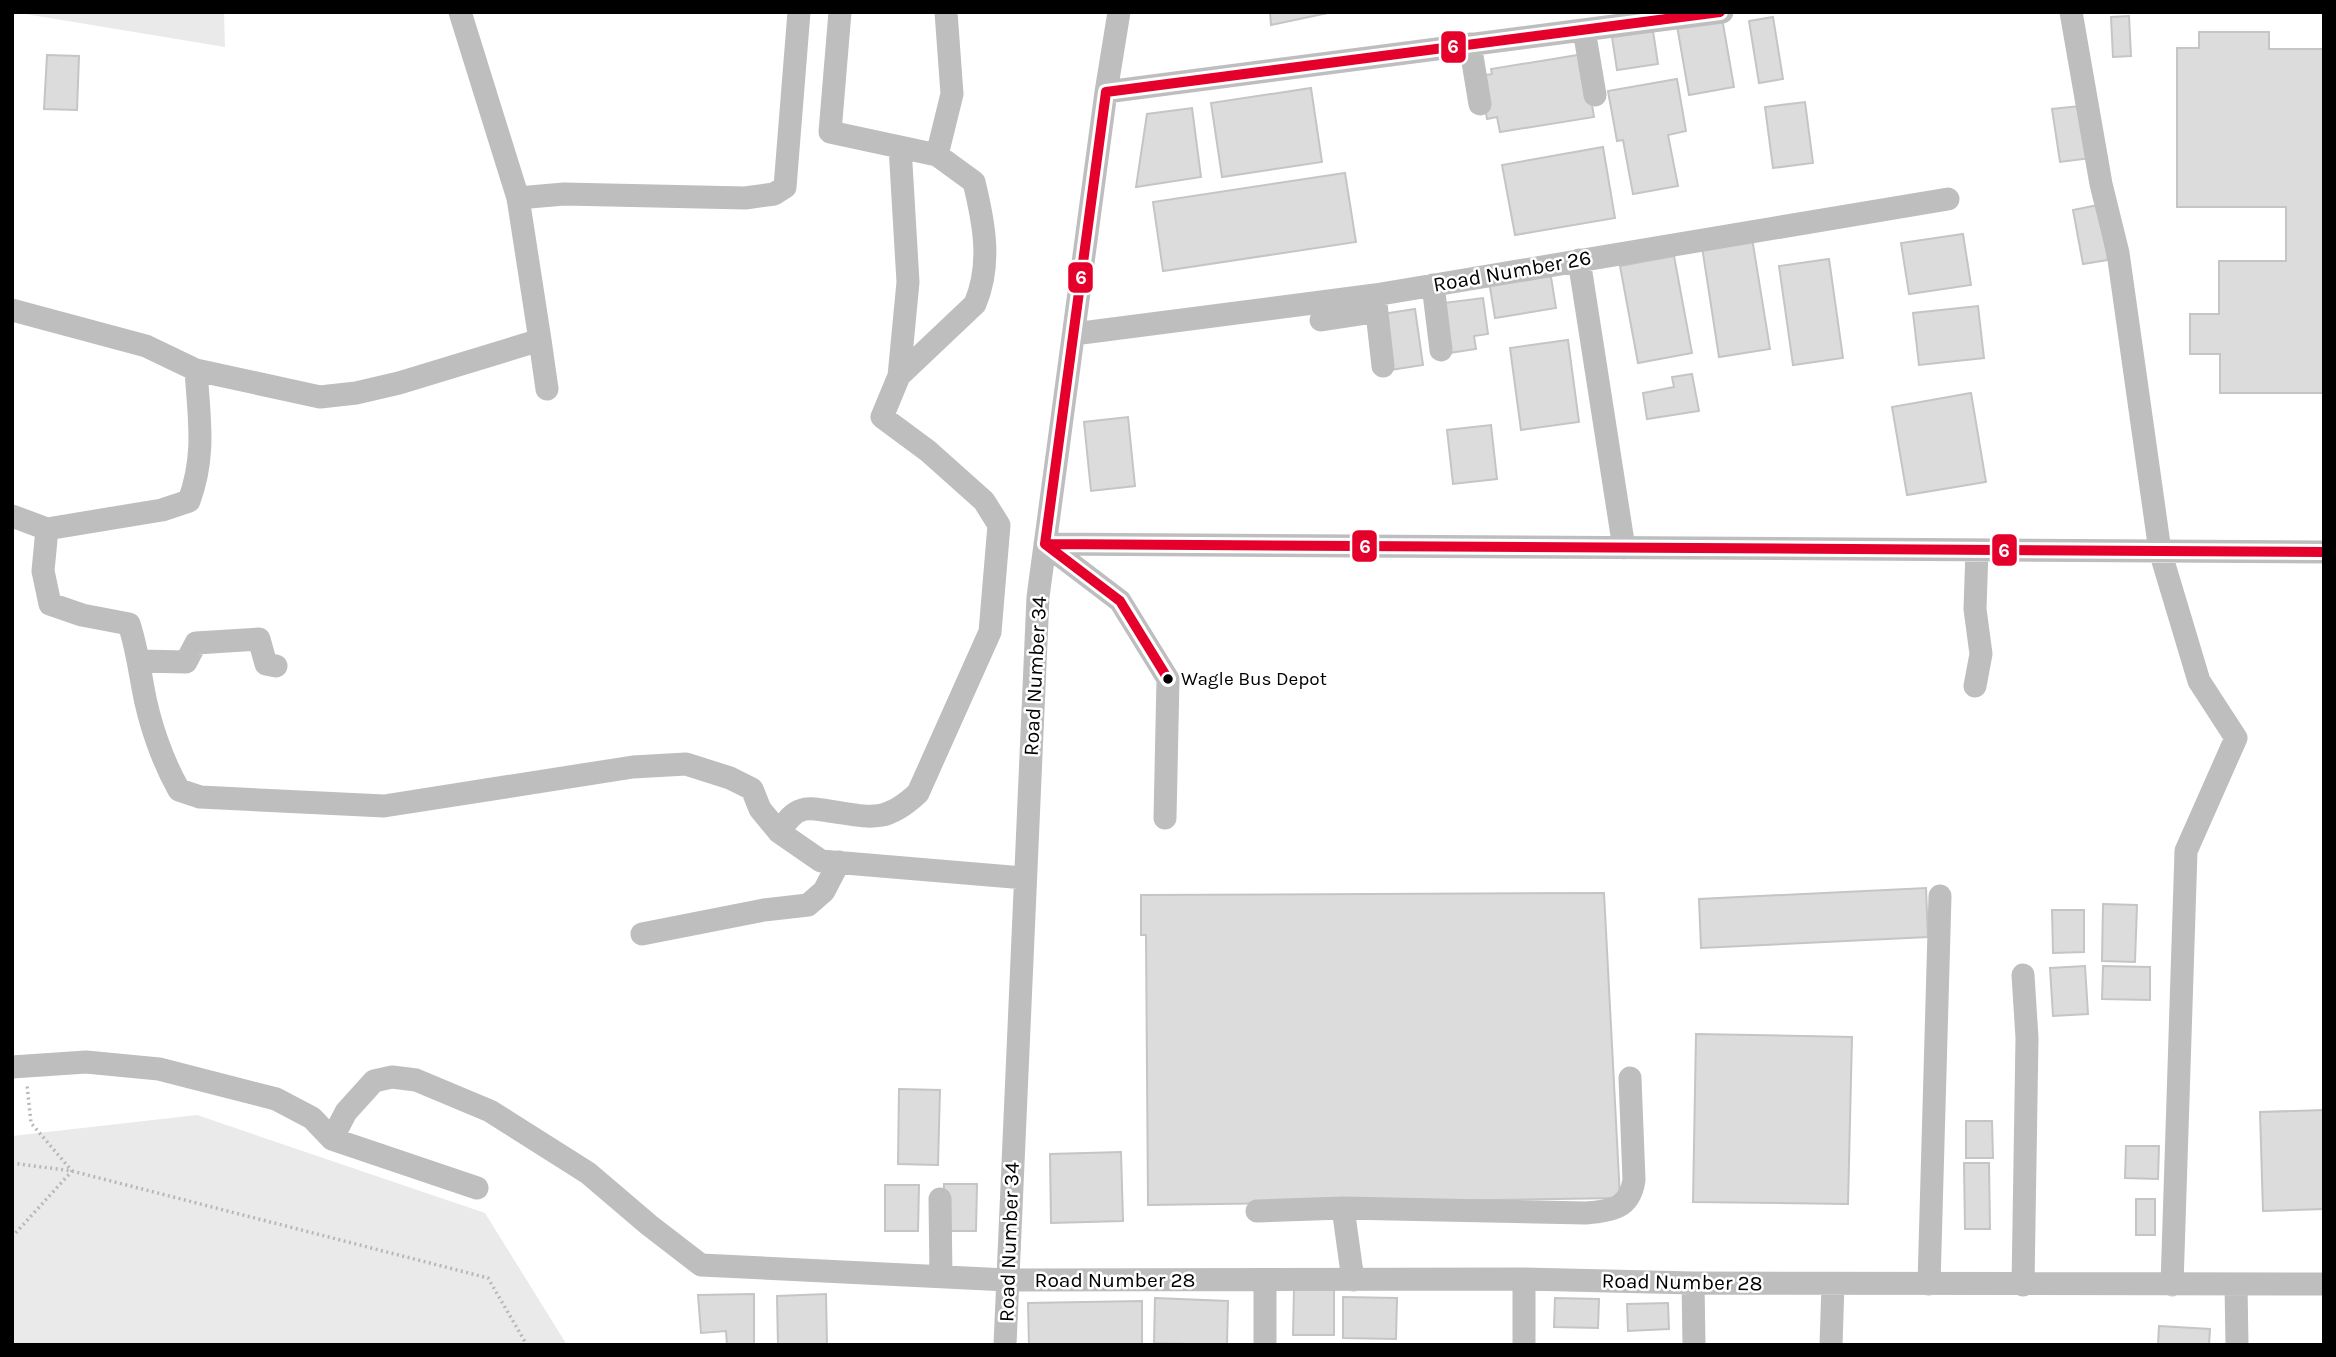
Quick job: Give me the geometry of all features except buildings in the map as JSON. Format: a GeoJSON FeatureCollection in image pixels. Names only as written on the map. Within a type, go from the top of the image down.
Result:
{"type":"FeatureCollection","features":[{"type":"Feature","properties":{"kind":"street"},"geometry":{"type":"LineString","coordinates":[[460,12],[519,198],[547,389]]}},
{"type":"Feature","properties":{"kind":"street"},"geometry":{"type":"LineString","coordinates":[[519,198],[564,194],[745,198],[774,194],[785,187],[799,12]]}},
{"type":"Feature","properties":{"kind":"street"},"geometry":{"type":"LineString","coordinates":[[840,12],[830,131],[937,155],[974,182],[984,222],[986,257],[982,288],[975,304],[899,376]]}},
{"type":"Feature","properties":{"kind":"street"},"geometry":{"type":"LineString","coordinates":[[937,155],[952,94],[946,12]]}},
{"type":"Feature","properties":{"kind":"street","name":"Road Number 34"},"geometry":{"type":"LineString","coordinates":[[1005,1345],[1038,597],[1119,12]]}},
{"type":"Feature","properties":{"kind":"street"},"geometry":{"type":"LineString","coordinates":[[1106,92],[1722,12]]}},
{"type":"Feature","properties":{"kind":"street"},"geometry":{"type":"LineString","coordinates":[[2071,12],[2101,184],[2118,253],[2160,551],[2199,681],[2236,738],[2186,851],[2172,1285]]}},
{"type":"Feature","properties":{"kind":"street"},"geometry":{"type":"LineString","coordinates":[[1584,30],[1595,95]]}},
{"type":"Feature","properties":{"kind":"street"},"geometry":{"type":"LineString","coordinates":[[1470,44],[1480,104]]}},
{"type":"Feature","properties":{"kind":"street"},"geometry":{"type":"LineString","coordinates":[[779,832],[793,814],[804,808],[864,817],[885,816],[903,807],[918,793],[990,632],[999,525],[985,501],[928,451],[882,417],[899,376],[908,282],[900,148]]}},
{"type":"Feature","properties":{"kind":"street","name":"Road Number 26"},"geometry":{"type":"LineString","coordinates":[[1074,334],[1334,312],[1433,285],[1948,199]]}},
{"type":"Feature","properties":{"kind":"street"},"geometry":{"type":"LineString","coordinates":[[1579,260],[1624,548]]}},
{"type":"Feature","properties":{"kind":"street"},"geometry":{"type":"LineString","coordinates":[[1433,285],[1441,351]]}},
{"type":"Feature","properties":{"kind":"street"},"geometry":{"type":"LineString","coordinates":[[1371,304],[1383,366]]}},
{"type":"Feature","properties":{"kind":"street"},"geometry":{"type":"LineString","coordinates":[[12,310],[146,346],[196,370],[320,397],[356,393],[399,383],[540,340]]}},
{"type":"Feature","properties":{"kind":"street"},"geometry":{"type":"LineString","coordinates":[[12,516],[47,529],[162,510],[189,501],[201,455],[196,370]]}},
{"type":"Feature","properties":{"kind":"street"},"geometry":{"type":"LineString","coordinates":[[47,529],[43,571],[50,604],[82,615],[129,624],[140,662],[144,690],[170,774],[179,790],[200,797],[384,806],[632,767],[686,764],[730,778],[752,789],[760,809],[779,832],[821,860],[1025,878]]}},
{"type":"Feature","properties":{"kind":"street"},"geometry":{"type":"LineString","coordinates":[[1045,544],[2324,552]]}},
{"type":"Feature","properties":{"kind":"street"},"geometry":{"type":"LineString","coordinates":[[1045,544],[1120,601],[1168,678],[1165,818]]}},
{"type":"Feature","properties":{"kind":"street"},"geometry":{"type":"LineString","coordinates":[[1975,686],[1982,654],[1975,609],[1977,550]]}},
{"type":"Feature","properties":{"kind":"street"},"geometry":{"type":"LineString","coordinates":[[140,662],[186,662],[196,643],[260,639],[266,664],[276,666]]}},
{"type":"Feature","properties":{"kind":"street"},"geometry":{"type":"LineString","coordinates":[[642,934],[764,909],[808,905],[824,891],[839,862]]}},
{"type":"Feature","properties":{"kind":"street"},"geometry":{"type":"LineString","coordinates":[[1929,1284],[1940,896]]}},
{"type":"Feature","properties":{"kind":"street"},"geometry":{"type":"LineString","coordinates":[[2023,975],[2027,1038],[2023,1285]]}},
{"type":"Feature","properties":{"kind":"street"},"geometry":{"type":"LineString","coordinates":[[19,1066],[86,1062],[159,1069],[211,1081],[276,1099],[312,1118],[332,1139],[477,1188]]}},
{"type":"Feature","properties":{"kind":"street","name":"Road Number 28"},"geometry":{"type":"LineString","coordinates":[[332,1139],[346,1112],[374,1081],[392,1077],[416,1080],[490,1111],[588,1173],[701,1265],[1007,1280],[1524,1279],[1833,1284],[2324,1284]]}},
{"type":"Feature","properties":{"kind":"street"},"geometry":{"type":"LineString","coordinates":[[1257,1211],[1343,1208],[1586,1213],[1615,1209],[1632,1192],[1634,1180],[1630,1078]]}},
{"type":"Feature","properties":{"kind":"street"},"geometry":{"type":"LineString","coordinates":[[940,1199],[941,1276]]}},
{"type":"Feature","properties":{"kind":"street"},"geometry":{"type":"LineString","coordinates":[[1343,1208],[1353,1280]]}},
{"type":"Feature","properties":{"kind":"street"},"geometry":{"type":"LineString","coordinates":[[1524,1279],[1524,1345]]}},
{"type":"Feature","properties":{"kind":"street"},"geometry":{"type":"LineString","coordinates":[[1265,1281],[1265,1345]]}},
{"type":"Feature","properties":{"kind":"street"},"geometry":{"type":"LineString","coordinates":[[1693,1283],[1694,1345]]}},
{"type":"Feature","properties":{"kind":"street"},"geometry":{"type":"LineString","coordinates":[[1831,1345],[1833,1284]]}},
{"type":"Feature","properties":{"kind":"street"},"geometry":{"type":"LineString","coordinates":[[2236,1285],[2237,1345]]}},
{"type":"Feature","properties":{"kind":"path"},"geometry":{"type":"LineString","coordinates":[[19,1066],[30,1123],[72,1171]]}},
{"type":"Feature","properties":{"kind":"path"},"geometry":{"type":"LineString","coordinates":[[12,1163],[72,1171],[488,1278],[527,1345]]}},
{"type":"Feature","properties":{"kind":"path"},"geometry":{"type":"LineString","coordinates":[[12,1237],[72,1171]]}},
{"type":"Feature","properties":{"kind":"shaded area"},"geometry":{"type":"Polygon","coordinates":[[[13,12],[224,12],[225,47],[13,12]]]}},
{"type":"Feature","properties":{"kind":"shaded area"},"geometry":{"type":"Polygon","coordinates":[[[197,1115],[485,1213],[567,1345],[12,1345],[12,1136],[197,1115]]]}},
{"type":"Feature","properties":{"kind":"transit line","name":"6"},"geometry":{"type":"LineString","coordinates":[[1045,544],[1106,92],[1720,12]]}},
{"type":"Feature","properties":{"kind":"transit line","name":"6"},"geometry":{"type":"LineString","coordinates":[[1045,544],[2324,552]]}},
{"type":"Feature","properties":{"kind":"transit line","name":"6"},"geometry":{"type":"LineString","coordinates":[[1045,544],[1120,601],[1168,679]]}},
{"type":"Feature","properties":{"kind":"place","name":"Wagle Bus Depot"},"geometry":{"type":"Point","coordinates":[1168,679]}}]}
